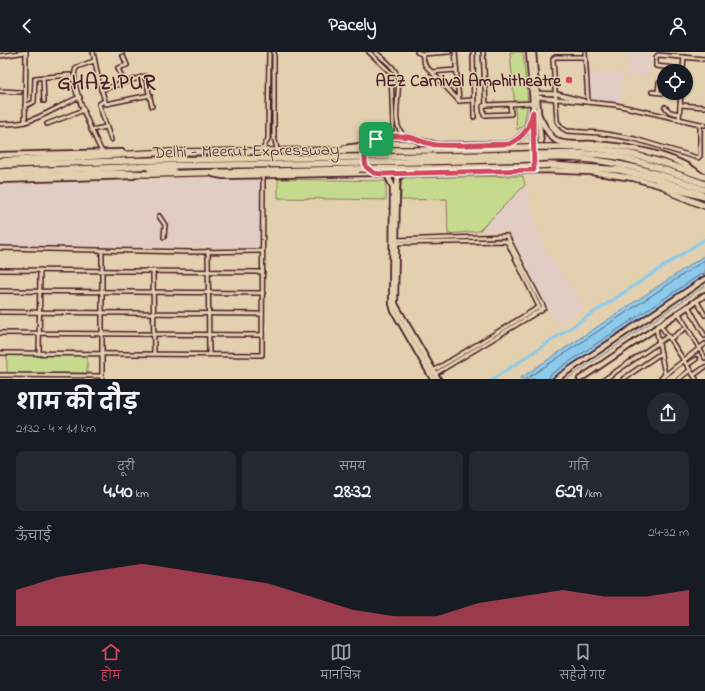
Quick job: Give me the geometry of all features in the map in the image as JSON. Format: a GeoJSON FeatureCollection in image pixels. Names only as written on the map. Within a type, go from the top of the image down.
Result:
{"type":"FeatureCollection","features":[{"type":"Feature","properties":{"kind":"highway"},"geometry":{"type":"LineString","coordinates":[[0,161],[20,163],[137,153],[548,147],[608,150],[657,160],[703,176]]}},
{"type":"Feature","properties":{"kind":"highway"},"geometry":{"type":"LineString","coordinates":[[106,165],[198,152]]}},
{"type":"Feature","properties":{"kind":"highway","name":"Delhi - Meerut Expressway"},"geometry":{"type":"LineString","coordinates":[[0,172],[21,174],[158,160],[291,161],[452,159],[591,154],[620,158],[651,165],[705,184]]}},
{"type":"Feature","properties":{"kind":"highway","name":"Delhi - Meerut Expressway"},"geometry":{"type":"LineString","coordinates":[[548,156],[618,163],[646,170],[705,190]]}},
{"type":"Feature","properties":{"kind":"highway","name":"Delhi - Meerut Expressway"},"geometry":{"type":"LineString","coordinates":[[0,165],[20,163],[106,165]]}},
{"type":"Feature","properties":{"kind":"highway"},"geometry":{"type":"LineString","coordinates":[[106,165],[172,170],[187,173]]}},
{"type":"Feature","properties":{"kind":"highway"},"geometry":{"type":"LineString","coordinates":[[0,177],[21,174],[150,174],[550,165],[606,168],[640,174],[704,197]]}},
{"type":"Feature","properties":{"kind":"highway"},"geometry":{"type":"LineString","coordinates":[[646,176],[675,194],[705,206]]}},
{"type":"Feature","properties":{"kind":"main road"},"geometry":{"type":"LineString","coordinates":[[529,52],[533,103],[534,170]]}},
{"type":"Feature","properties":{"kind":"main road"},"geometry":{"type":"LineString","coordinates":[[533,52],[543,170]]}},
{"type":"Feature","properties":{"kind":"main road"},"geometry":{"type":"LineString","coordinates":[[262,150],[350,148],[376,139],[406,137],[437,145],[509,144],[518,140],[524,134],[530,124],[533,112]]}},
{"type":"Feature","properties":{"kind":"main road"},"geometry":{"type":"LineString","coordinates":[[538,114],[546,129],[556,141],[607,145],[644,152],[689,166],[703,176]]}},
{"type":"Feature","properties":{"kind":"main road"},"geometry":{"type":"LineString","coordinates":[[374,173],[366,167],[365,153],[369,145],[376,139]]}},
{"type":"Feature","properties":{"kind":"main road"},"geometry":{"type":"LineString","coordinates":[[412,173],[422,167],[426,158],[420,141]]}},
{"type":"Feature","properties":{"kind":"main road"},"geometry":{"type":"LineString","coordinates":[[0,155],[102,152],[137,153]]}},
{"type":"Feature","properties":{"kind":"main road"},"geometry":{"type":"LineString","coordinates":[[205,172],[224,176],[374,173],[402,174],[534,170],[578,171],[619,175],[704,197]]}},
{"type":"Feature","properties":{"kind":"main road"},"geometry":{"type":"LineString","coordinates":[[0,180],[111,178],[150,174]]}},
{"type":"Feature","properties":{"kind":"main road"},"geometry":{"type":"LineString","coordinates":[[387,174],[393,186],[395,304],[433,374],[438,379]]}},
{"type":"Feature","properties":{"kind":"main road"},"geometry":{"type":"LineString","coordinates":[[394,242],[398,177],[402,174]]}},
{"type":"Feature","properties":{"kind":"main road"},"geometry":{"type":"LineString","coordinates":[[556,379],[705,279]]}},
{"type":"Feature","properties":{"kind":"main road"},"geometry":{"type":"LineString","coordinates":[[580,379],[696,300],[704,297]]}},
{"type":"Feature","properties":{"kind":"street"},"geometry":{"type":"LineString","coordinates":[[0,56],[26,52],[25,122]]}},
{"type":"Feature","properties":{"kind":"street"},"geometry":{"type":"LineString","coordinates":[[94,52],[94,61],[101,90],[104,100],[108,104],[150,95]]}},
{"type":"Feature","properties":{"kind":"street"},"geometry":{"type":"LineString","coordinates":[[262,150],[268,139],[269,52]]}},
{"type":"Feature","properties":{"kind":"street"},"geometry":{"type":"LineString","coordinates":[[274,52],[274,136],[277,149]]}},
{"type":"Feature","properties":{"kind":"street"},"geometry":{"type":"LineString","coordinates":[[369,52],[392,73],[393,126],[391,132],[384,138]]}},
{"type":"Feature","properties":{"kind":"street"},"geometry":{"type":"LineString","coordinates":[[375,52],[396,72],[398,81],[397,123],[402,133],[406,137]]}},
{"type":"Feature","properties":{"kind":"street"},"geometry":{"type":"LineString","coordinates":[[417,52],[422,54],[449,52]]}},
{"type":"Feature","properties":{"kind":"street"},"geometry":{"type":"LineString","coordinates":[[455,52],[459,101]]}},
{"type":"Feature","properties":{"kind":"street"},"geometry":{"type":"LineString","coordinates":[[473,52],[474,116]]}},
{"type":"Feature","properties":{"kind":"street"},"geometry":{"type":"LineString","coordinates":[[483,52],[486,105],[483,106],[484,116],[510,115],[510,104]]}},
{"type":"Feature","properties":{"kind":"street"},"geometry":{"type":"LineString","coordinates":[[585,52],[587,102]]}},
{"type":"Feature","properties":{"kind":"street"},"geometry":{"type":"LineString","coordinates":[[422,54],[425,65],[459,101],[474,100]]}},
{"type":"Feature","properties":{"kind":"street"},"geometry":{"type":"LineString","coordinates":[[657,66],[655,64],[657,55],[705,59]]}},
{"type":"Feature","properties":{"kind":"street"},"geometry":{"type":"LineString","coordinates":[[123,56],[127,65],[118,68],[124,82]]}},
{"type":"Feature","properties":{"kind":"street"},"geometry":{"type":"LineString","coordinates":[[585,57],[554,58],[554,98],[557,121],[562,128],[567,131],[600,133],[635,138],[698,158],[700,156],[700,124]]}},
{"type":"Feature","properties":{"kind":"street"},"geometry":{"type":"LineString","coordinates":[[683,64],[684,57]]}},
{"type":"Feature","properties":{"kind":"street"},"geometry":{"type":"LineString","coordinates":[[94,61],[75,68],[74,74],[84,110],[102,152]]}},
{"type":"Feature","properties":{"kind":"street"},"geometry":{"type":"LineString","coordinates":[[431,72],[456,70]]}},
{"type":"Feature","properties":{"kind":"street"},"geometry":{"type":"LineString","coordinates":[[25,106],[33,103],[35,78],[71,75],[77,94]]}},
{"type":"Feature","properties":{"kind":"street"},"geometry":{"type":"LineString","coordinates":[[101,90],[145,76],[152,106]]}},
{"type":"Feature","properties":{"kind":"street"},"geometry":{"type":"LineString","coordinates":[[43,77],[44,101]]}},
{"type":"Feature","properties":{"kind":"street"},"geometry":{"type":"LineString","coordinates":[[392,83],[398,81]]}},
{"type":"Feature","properties":{"kind":"street"},"geometry":{"type":"LineString","coordinates":[[0,91],[20,92]]}},
{"type":"Feature","properties":{"kind":"street"},"geometry":{"type":"LineString","coordinates":[[652,92],[657,92]]}},
{"type":"Feature","properties":{"kind":"street"},"geometry":{"type":"LineString","coordinates":[[537,95],[554,94],[587,102]]}},
{"type":"Feature","properties":{"kind":"street"},"geometry":{"type":"LineString","coordinates":[[537,95],[616,105],[705,125]]}},
{"type":"Feature","properties":{"kind":"street"},"geometry":{"type":"LineString","coordinates":[[0,124],[25,122],[80,97]]}},
{"type":"Feature","properties":{"kind":"street"},"geometry":{"type":"LineString","coordinates":[[104,100],[99,104],[111,140]]}},
{"type":"Feature","properties":{"kind":"street"},"geometry":{"type":"LineString","coordinates":[[679,119],[680,100]]}},
{"type":"Feature","properties":{"kind":"street"},"geometry":{"type":"LineString","coordinates":[[486,105],[533,103]]}},
{"type":"Feature","properties":{"kind":"street"},"geometry":{"type":"LineString","coordinates":[[680,105],[705,107]]}},
{"type":"Feature","properties":{"kind":"street"},"geometry":{"type":"LineString","coordinates":[[665,107],[670,112],[679,114]]}},
{"type":"Feature","properties":{"kind":"street"},"geometry":{"type":"LineString","coordinates":[[46,124],[84,110]]}},
{"type":"Feature","properties":{"kind":"street"},"geometry":{"type":"LineString","coordinates":[[92,130],[106,126]]}},
{"type":"Feature","properties":{"kind":"street"},"geometry":{"type":"LineString","coordinates":[[0,353],[262,355],[263,175]]}},
{"type":"Feature","properties":{"kind":"street"},"geometry":{"type":"LineString","coordinates":[[159,216],[164,222],[164,237]]}},
{"type":"Feature","properties":{"kind":"street"},"geometry":{"type":"LineString","coordinates":[[394,242],[507,236],[541,308],[433,374]]}},
{"type":"Feature","properties":{"kind":"street"},"geometry":{"type":"LineString","coordinates":[[0,248],[262,251]]}},
{"type":"Feature","properties":{"kind":"street"},"geometry":{"type":"LineString","coordinates":[[0,375],[102,377],[102,250]]}},
{"type":"Feature","properties":{"kind":"street"},"geometry":{"type":"LineString","coordinates":[[208,251],[209,354]]}},
{"type":"Feature","properties":{"kind":"street"},"geometry":{"type":"LineString","coordinates":[[0,270],[263,272]]}},
{"type":"Feature","properties":{"kind":"street"},"geometry":{"type":"LineString","coordinates":[[39,354],[40,270]]}},
{"type":"Feature","properties":{"kind":"street"},"geometry":{"type":"LineString","coordinates":[[153,271],[154,354]]}},
{"type":"Feature","properties":{"kind":"street"},"geometry":{"type":"LineString","coordinates":[[0,291],[263,293]]}},
{"type":"Feature","properties":{"kind":"street"},"geometry":{"type":"LineString","coordinates":[[696,300],[705,315]]}},
{"type":"Feature","properties":{"kind":"street"},"geometry":{"type":"LineString","coordinates":[[688,306],[705,336]]}},
{"type":"Feature","properties":{"kind":"street"},"geometry":{"type":"LineString","coordinates":[[0,312],[262,314]]}},
{"type":"Feature","properties":{"kind":"street"},"geometry":{"type":"LineString","coordinates":[[678,312],[705,358]]}},
{"type":"Feature","properties":{"kind":"street"},"geometry":{"type":"LineString","coordinates":[[658,326],[669,338],[696,379]]}},
{"type":"Feature","properties":{"kind":"street"},"geometry":{"type":"LineString","coordinates":[[658,326],[659,342],[665,375]]}},
{"type":"Feature","properties":{"kind":"street"},"geometry":{"type":"LineString","coordinates":[[605,379],[659,342],[687,327]]}},
{"type":"Feature","properties":{"kind":"street"},"geometry":{"type":"LineString","coordinates":[[0,333],[262,335]]}},
{"type":"Feature","properties":{"kind":"street"},"geometry":{"type":"LineString","coordinates":[[660,379],[705,344]]}},
{"type":"Feature","properties":{"kind":"street"},"geometry":{"type":"LineString","coordinates":[[623,379],[661,353]]}},
{"type":"Feature","properties":{"kind":"street"},"geometry":{"type":"LineString","coordinates":[[687,365],[696,359]]}},
{"type":"Feature","properties":{"kind":"street"},"geometry":{"type":"LineString","coordinates":[[694,375],[705,367]]}},
{"type":"Feature","properties":{"kind":"street"},"geometry":{"type":"LineString","coordinates":[[680,379],[690,370]]}},
{"type":"Feature","properties":{"kind":"shaded area"},"geometry":{"type":"Polygon","coordinates":[[[627,52],[650,52],[649,76],[625,77],[627,52]]]}},
{"type":"Feature","properties":{"kind":"shaded area"},"geometry":{"type":"Polygon","coordinates":[[[587,73],[623,73],[620,104],[591,101],[589,98],[587,73]]]}},
{"type":"Feature","properties":{"kind":"shaded area"},"geometry":{"type":"Polygon","coordinates":[[[260,179],[260,247],[0,246],[0,184],[260,179]]]}},
{"type":"Feature","properties":{"kind":"shaded area"},"geometry":{"type":"Polygon","coordinates":[[[525,185],[544,248],[585,308],[559,325],[544,305],[509,230],[479,231],[525,185]]]}},
{"type":"Feature","properties":{"kind":"green space"},"geometry":{"type":"Polygon","coordinates":[[[510,52],[523,52],[528,103],[524,125],[517,130],[510,52]]]}},
{"type":"Feature","properties":{"kind":"green space"},"geometry":{"type":"Polygon","coordinates":[[[523,176],[525,185],[479,231],[448,234],[447,199],[401,200],[401,180],[405,178],[523,176]]]}},
{"type":"Feature","properties":{"kind":"green space"},"geometry":{"type":"Polygon","coordinates":[[[278,179],[386,181],[386,200],[278,198],[278,179]]]}},
{"type":"Feature","properties":{"kind":"green space"},"geometry":{"type":"Polygon","coordinates":[[[7,355],[87,355],[87,373],[7,373],[7,355]]]}},
{"type":"Feature","properties":{"kind":"water"},"geometry":{"type":"Polygon","coordinates":[[[705,255],[705,276],[550,379],[519,379],[705,255]]]}},
{"type":"Feature","properties":{"kind":"waterway"},"geometry":{"type":"LineString","coordinates":[[493,379],[705,239]]}},
{"type":"Feature","properties":{"kind":"waterway"},"geometry":{"type":"LineString","coordinates":[[567,379],[705,286]]}},
{"type":"Feature","properties":{"kind":"place","name":"AEZ Carnival Amphitheatre"},"geometry":{"type":"Point","coordinates":[569,80]}},
{"type":"Feature","properties":{"kind":"district","name":"GHAZIPUR"},"geometry":{"type":"Point","coordinates":[107,82]}},
{"type":"Feature","properties":{"kind":"route"},"geometry":{"type":"LineString","coordinates":[[533,112],[534,170],[409,174],[374,173],[366,167],[364,160],[365,153],[369,145],[376,139],[408,137],[428,144],[437,145],[509,144],[518,140],[524,134],[530,124],[533,112]]}}]}
